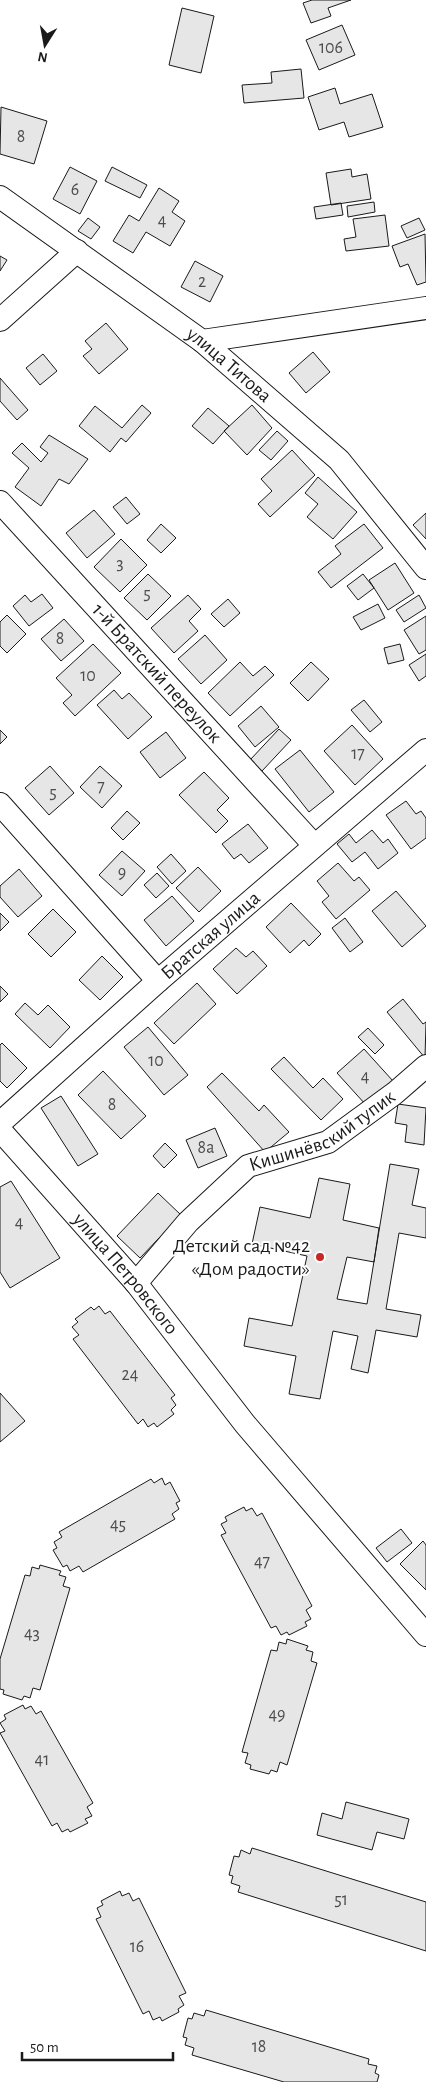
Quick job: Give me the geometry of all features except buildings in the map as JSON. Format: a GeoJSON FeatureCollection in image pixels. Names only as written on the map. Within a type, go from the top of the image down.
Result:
{"type":"FeatureCollection","features":[{"type":"Feature","properties":{"kind":"street","name":"улица Титова"},"geometry":{"type":"LineString","coordinates":[[0,197],[77,250],[202,341],[339,460],[426,568]]}},
{"type":"Feature","properties":{"kind":"street"},"geometry":{"type":"LineString","coordinates":[[0,320],[77,250]]}},
{"type":"Feature","properties":{"kind":"street"},"geometry":{"type":"LineString","coordinates":[[202,341],[426,308]]}},
{"type":"Feature","properties":{"kind":"street","name":"1-й Братский переулок"},"geometry":{"type":"LineString","coordinates":[[0,502],[314,845]]}},
{"type":"Feature","properties":{"kind":"street","name":"Братская улица"},"geometry":{"type":"LineString","coordinates":[[0,1123],[158,981],[426,750]]}},
{"type":"Feature","properties":{"kind":"street"},"geometry":{"type":"LineString","coordinates":[[0,804],[158,981]]}},
{"type":"Feature","properties":{"kind":"street","name":"Кишинёвский тупик"},"geometry":{"type":"LineString","coordinates":[[136,1283],[188,1222],[248,1166],[328,1142],[395,1093],[426,1066]]}},
{"type":"Feature","properties":{"kind":"street","name":"улица Петровского"},"geometry":{"type":"LineString","coordinates":[[0,1130],[136,1283],[245,1424],[426,1635]]}},
{"type":"Feature","properties":{"kind":"place","name":"Детский сад №42 «Дом радости»"},"geometry":{"type":"Point","coordinates":[320,1257]}}]}
